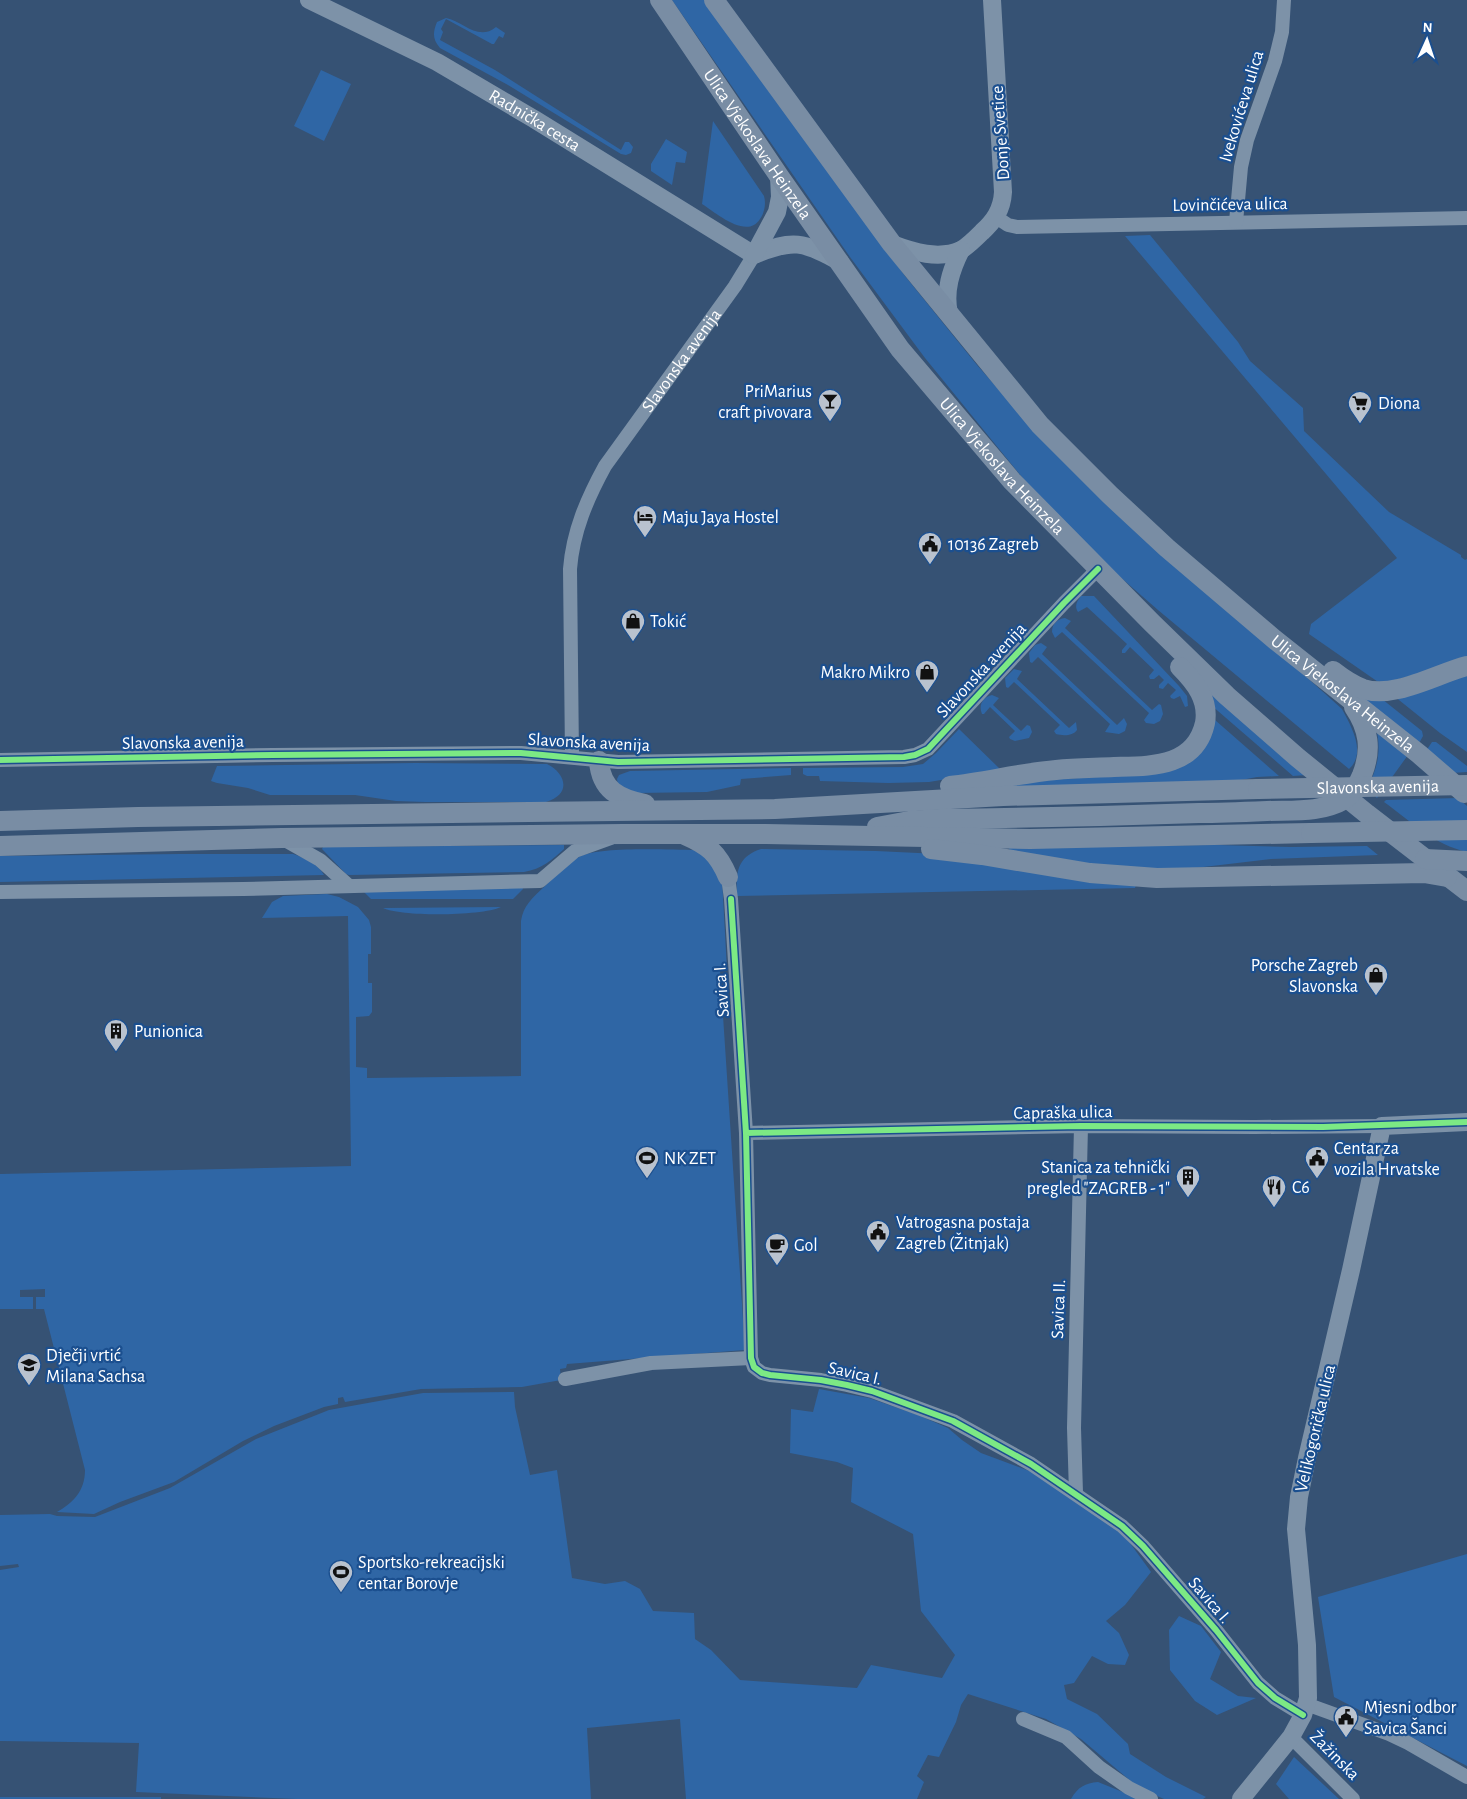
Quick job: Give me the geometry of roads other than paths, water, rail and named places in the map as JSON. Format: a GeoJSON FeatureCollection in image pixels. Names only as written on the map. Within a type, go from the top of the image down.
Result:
{"type":"FeatureCollection","features":[{"type":"Feature","properties":{"kind":"main road","name":"Ulica Vjekoslava Heinzela"},"geometry":{"type":"LineString","coordinates":[[660,0],[779,176],[842,263],[900,349],[1012,481],[1152,623],[1248,715],[1347,798],[1425,858]]}},
{"type":"Feature","properties":{"kind":"main road","name":"Ulica Vjekoslava Heinzela"},"geometry":{"type":"LineString","coordinates":[[714,0],[892,244],[1040,425],[1166,548],[1274,639],[1428,761],[1467,795]]}},
{"type":"Feature","properties":{"kind":"main road"},"geometry":{"type":"LineString","coordinates":[[863,804],[931,788],[971,784],[1054,770],[1160,764],[1182,757],[1197,743],[1201,735],[1205,720],[1205,703],[1202,694],[1190,677],[1157,641],[1152,623]]}},
{"type":"Feature","properties":{"kind":"main road"},"geometry":{"type":"LineString","coordinates":[[1274,639],[1301,649],[1353,684],[1371,690],[1393,690],[1467,666]]}},
{"type":"Feature","properties":{"kind":"main road"},"geometry":{"type":"LineString","coordinates":[[851,835],[884,825],[940,819],[1309,810],[1325,807],[1347,798],[1358,785],[1366,766],[1369,748],[1368,736],[1363,720],[1342,693]]}},
{"type":"Feature","properties":{"kind":"main road"},"geometry":{"type":"LineString","coordinates":[[599,761],[600,772],[605,782],[618,797],[678,810]]}},
{"type":"Feature","properties":{"kind":"main road","name":"Slavonska avenija"},"geometry":{"type":"LineString","coordinates":[[0,821],[138,817],[775,809],[1003,796],[1258,789],[1467,786]]}},
{"type":"Feature","properties":{"kind":"main road"},"geometry":{"type":"LineString","coordinates":[[0,846],[282,838],[681,833],[1030,838],[1467,830]]}},
{"type":"Feature","properties":{"kind":"main road"},"geometry":{"type":"LineString","coordinates":[[681,833],[701,842],[710,849],[723,863],[728,876]]}},
{"type":"Feature","properties":{"kind":"main road"},"geometry":{"type":"LineString","coordinates":[[851,835],[870,842],[890,846],[962,852],[1082,872],[1121,876],[1218,878],[1424,873],[1459,885]]}},
{"type":"Feature","properties":{"kind":"main road"},"geometry":{"type":"LineString","coordinates":[[1425,858],[1459,885]]}},
{"type":"Feature","properties":{"kind":"main road"},"geometry":{"type":"LineString","coordinates":[[1425,858],[1467,861]]}},
{"type":"Feature","properties":{"kind":"street","name":"Radnička cesta"},"geometry":{"type":"LineString","coordinates":[[310,0],[437,62],[534,118],[754,255]]}},
{"type":"Feature","properties":{"kind":"street","name":"Donje Svetice"},"geometry":{"type":"LineString","coordinates":[[962,250],[990,225],[1001,209],[1003,192],[992,0]]}},
{"type":"Feature","properties":{"kind":"street","name":"Ivekovićeva ulica"},"geometry":{"type":"LineString","coordinates":[[1236,222],[1241,167],[1247,140],[1275,61],[1282,32],[1284,0]]}},
{"type":"Feature","properties":{"kind":"street"},"geometry":{"type":"LineString","coordinates":[[754,255],[777,212],[780,197],[779,176]]}},
{"type":"Feature","properties":{"kind":"street","name":"Lovinčićeva ulica"},"geometry":{"type":"LineString","coordinates":[[996,217],[1008,225],[1017,227],[1467,218]]}},
{"type":"Feature","properties":{"kind":"street"},"geometry":{"type":"LineString","coordinates":[[754,255],[772,247],[800,244],[820,251],[842,263]]}},
{"type":"Feature","properties":{"kind":"street"},"geometry":{"type":"LineString","coordinates":[[892,244],[915,252],[938,254],[962,250]]}},
{"type":"Feature","properties":{"kind":"street"},"geometry":{"type":"LineString","coordinates":[[949,314],[947,302],[949,283],[955,263],[962,250]]}},
{"type":"Feature","properties":{"kind":"street","name":"Slavonska avenija"},"geometry":{"type":"LineString","coordinates":[[572,757],[570,569],[572,547],[579,519],[605,466],[735,286],[754,255]]}},
{"type":"Feature","properties":{"kind":"street","name":"Slavonska avenija"},"geometry":{"type":"LineString","coordinates":[[0,760],[521,753],[599,761],[797,760],[904,757],[915,755],[928,749],[1098,569]]}},
{"type":"Feature","properties":{"kind":"street"},"geometry":{"type":"LineString","coordinates":[[0,892],[243,889],[540,881],[575,851],[623,834]]}},
{"type":"Feature","properties":{"kind":"street"},"geometry":{"type":"LineString","coordinates":[[282,838],[320,860],[348,885]]}},
{"type":"Feature","properties":{"kind":"street","name":"Savica I."},"geometry":{"type":"LineString","coordinates":[[728,876],[746,1133],[751,1358],[754,1367],[770,1376],[821,1380],[872,1391],[953,1421],[1031,1464],[1122,1526],[1143,1546],[1216,1630],[1258,1683],[1275,1698],[1304,1710],[1358,1722],[1395,1737],[1467,1777]]}},
{"type":"Feature","properties":{"kind":"street"},"geometry":{"type":"LineString","coordinates":[[1382,1126],[1467,1122]]}},
{"type":"Feature","properties":{"kind":"street","name":"Capraška ulica"},"geometry":{"type":"LineString","coordinates":[[746,1133],[1080,1126],[1255,1128],[1382,1126]]}},
{"type":"Feature","properties":{"kind":"street","name":"Savica II."},"geometry":{"type":"LineString","coordinates":[[1076,1493],[1074,1428],[1080,1126]]}},
{"type":"Feature","properties":{"kind":"street","name":"Velikogorička ulica"},"geometry":{"type":"LineString","coordinates":[[1241,1799],[1291,1737],[1304,1710],[1308,1690],[1308,1662],[1296,1529],[1299,1497],[1382,1126]]}},
{"type":"Feature","properties":{"kind":"street"},"geometry":{"type":"LineString","coordinates":[[565,1379],[652,1362],[751,1358]]}},
{"type":"Feature","properties":{"kind":"street"},"geometry":{"type":"LineString","coordinates":[[1023,1720],[1066,1737],[1099,1767],[1129,1788],[1150,1799]]}},
{"type":"Feature","properties":{"kind":"street","name":"Žažinska"},"geometry":{"type":"LineString","coordinates":[[1291,1737],[1353,1799]]}},
{"type":"Feature","properties":{"kind":"place","name":"PriMarius craft pivovara"},"geometry":{"type":"Point","coordinates":[830,422]}},
{"type":"Feature","properties":{"kind":"place","name":"Diona"},"geometry":{"type":"Point","coordinates":[1360,424]}},
{"type":"Feature","properties":{"kind":"place","name":"Maju Jaya Hostel"},"geometry":{"type":"Point","coordinates":[645,538]}},
{"type":"Feature","properties":{"kind":"place","name":"10136 Zagreb"},"geometry":{"type":"Point","coordinates":[930,565]}},
{"type":"Feature","properties":{"kind":"place","name":"Tokić"},"geometry":{"type":"Point","coordinates":[633,642]}},
{"type":"Feature","properties":{"kind":"place","name":"Makro Mikro"},"geometry":{"type":"Point","coordinates":[927,693]}},
{"type":"Feature","properties":{"kind":"place","name":"Porsche Zagreb Slavonska"},"geometry":{"type":"Point","coordinates":[1376,996]}},
{"type":"Feature","properties":{"kind":"place","name":"Punionica"},"geometry":{"type":"Point","coordinates":[116,1052]}},
{"type":"Feature","properties":{"kind":"place","name":"NK ZET"},"geometry":{"type":"Point","coordinates":[647,1179]}},
{"type":"Feature","properties":{"kind":"place","name":"Centar za vozila Hrvatske"},"geometry":{"type":"Point","coordinates":[1317,1179]}},
{"type":"Feature","properties":{"kind":"place","name":"Stanica za tehnički pregled \"ZAGREB - 1\""},"geometry":{"type":"Point","coordinates":[1188,1198]}},
{"type":"Feature","properties":{"kind":"place","name":"C6"},"geometry":{"type":"Point","coordinates":[1274,1208]}},
{"type":"Feature","properties":{"kind":"place","name":"Vatrogasna postaja Zagreb (Žitnjak)"},"geometry":{"type":"Point","coordinates":[878,1253]}},
{"type":"Feature","properties":{"kind":"place","name":"Gol"},"geometry":{"type":"Point","coordinates":[777,1266]}},
{"type":"Feature","properties":{"kind":"place","name":"Dječji vrtić Milana Sachsa"},"geometry":{"type":"Point","coordinates":[29,1386]}},
{"type":"Feature","properties":{"kind":"place","name":"Sportsko-rekreacijski centar Borovje"},"geometry":{"type":"Point","coordinates":[341,1593]}},
{"type":"Feature","properties":{"kind":"place","name":"Mjesni odbor Savica Šanci"},"geometry":{"type":"Point","coordinates":[1346,1738]}}]}
